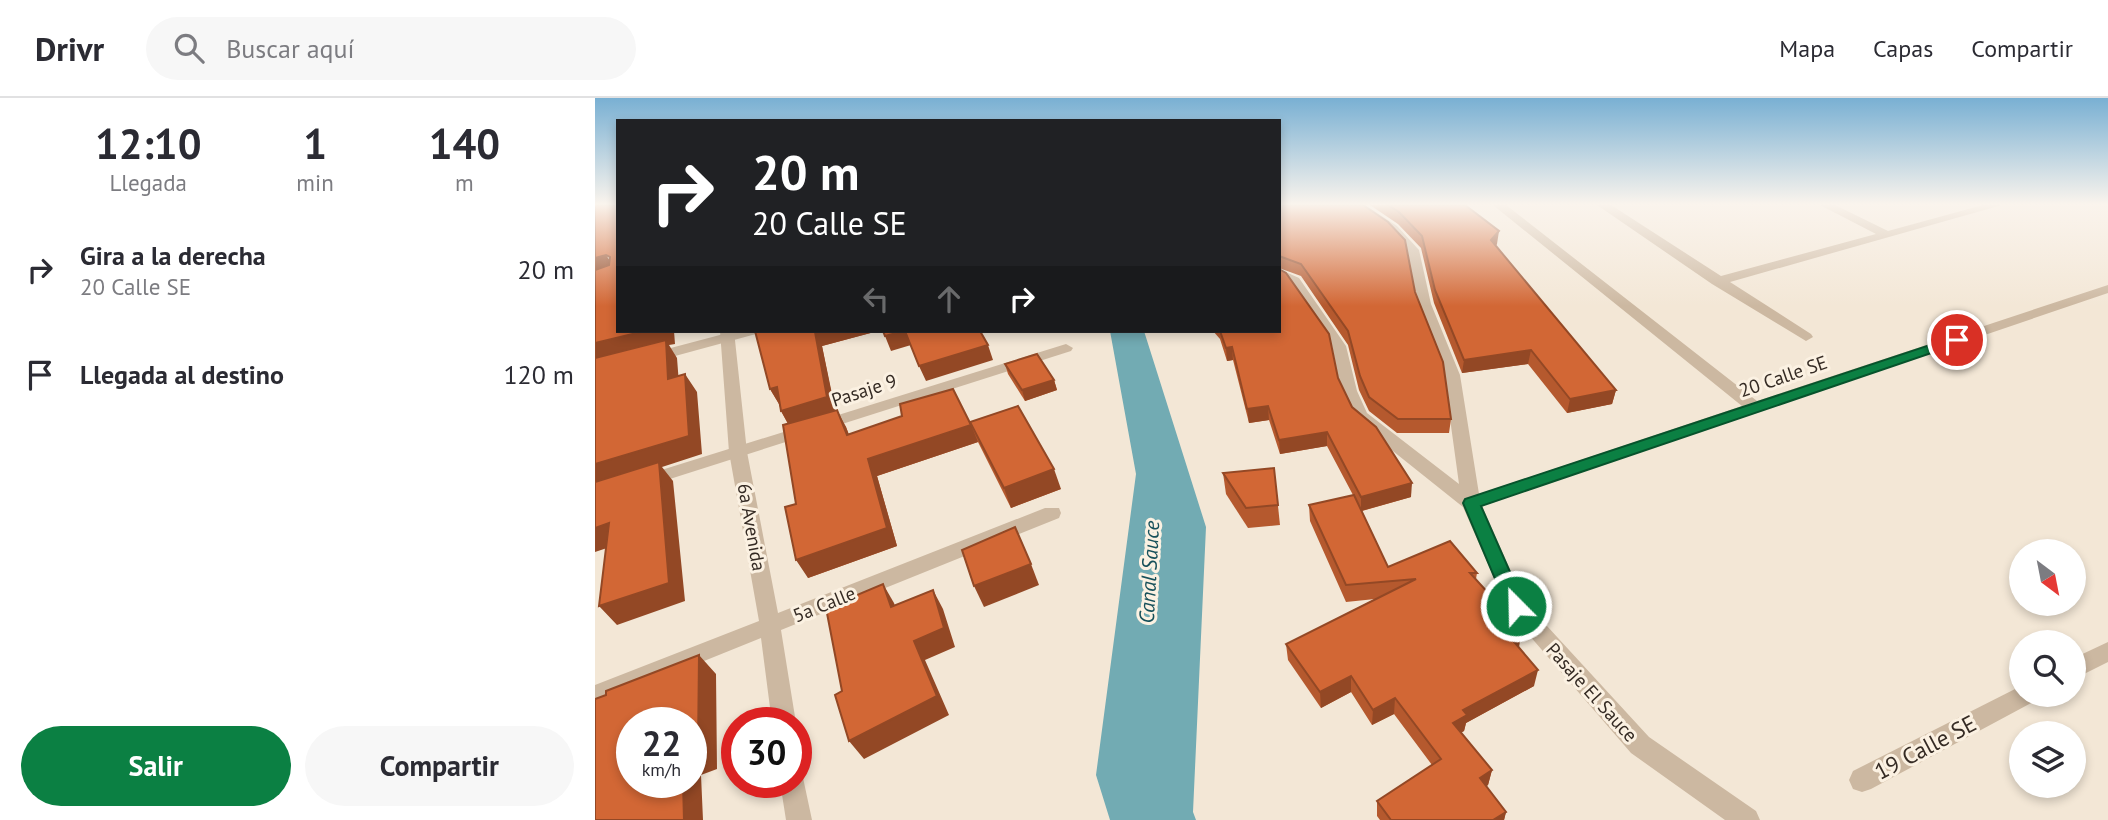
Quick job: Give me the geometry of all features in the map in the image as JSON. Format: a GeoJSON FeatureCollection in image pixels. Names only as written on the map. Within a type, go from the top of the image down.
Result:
{"type":"FeatureCollection","features":[{"type":"Feature","properties":{"kind":"street"},"geometry":{"type":"LineString","coordinates":[[1403,239],[1413,250],[1424,304],[1452,375],[1471,503]]}},
{"type":"Feature","properties":{"kind":"street"},"geometry":{"type":"LineString","coordinates":[[1541,239],[1755,408]]}},
{"type":"Feature","properties":{"kind":"street"},"geometry":{"type":"LineString","coordinates":[[1654,239],[1806,337]]}},
{"type":"Feature","properties":{"kind":"street"},"geometry":{"type":"LineString","coordinates":[[1717,281],[1869,239]]}},
{"type":"Feature","properties":{"kind":"street","name":"Pasaje El Sauce"},"geometry":{"type":"LineString","coordinates":[[1281,274],[1294,281],[1339,346],[1349,391],[1360,416],[1471,503],[1516,606],[1640,745],[1747,820]]}},
{"type":"Feature","properties":{"kind":"street","name":"20 Calle SE"},"geometry":{"type":"LineString","coordinates":[[1471,503],[2108,289]]}},
{"type":"Feature","properties":{"kind":"street"},"geometry":{"type":"LineString","coordinates":[[635,362],[728,334]]}},
{"type":"Feature","properties":{"kind":"street","name":"6a Avenida"},"geometry":{"type":"LineString","coordinates":[[728,334],[738,452],[783,707]]}},
{"type":"Feature","properties":{"kind":"street","name":"Pasaje 9"},"geometry":{"type":"LineString","coordinates":[[634,485],[1066,348]]}},
{"type":"Feature","properties":{"kind":"street","name":"5a Calle"},"geometry":{"type":"LineString","coordinates":[[595,695],[1052,513]]}},
{"type":"Feature","properties":{"kind":"street"},"geometry":{"type":"LineString","coordinates":[[2086,663],[2108,651]]}},
{"type":"Feature","properties":{"kind":"street","name":"19 Calle SE"},"geometry":{"type":"LineString","coordinates":[[1863,780],[2009,703]]}},
{"type":"Feature","properties":{"kind":"street"},"geometry":{"type":"LineString","coordinates":[[796,798],[799,820]]}},
{"type":"Feature","properties":{"kind":"water","name":"Canal Sauce"},"geometry":{"type":"Polygon","coordinates":[[[1110,333],[1145,333],[1206,527],[1193,812],[1196,820],[1110,820],[1096,775],[1136,474],[1110,333]]]}},
{"type":"Feature","properties":{"kind":"building"},"geometry":{"type":"Polygon","coordinates":[[[595,239],[616,239],[616,333],[637,333],[595,343],[595,270],[609,265],[610,257],[606,255],[595,258],[595,239]]]}},
{"type":"Feature","properties":{"kind":"building"},"geometry":{"type":"Polygon","coordinates":[[[1281,239],[1404,239],[1415,292],[1443,362],[1451,419],[1398,419],[1369,397],[1360,376],[1348,331],[1301,264],[1281,257],[1281,239]]]}},
{"type":"Feature","properties":{"kind":"building"},"geometry":{"type":"Polygon","coordinates":[[[1423,239],[1492,239],[1616,390],[1570,399],[1531,350],[1464,360],[1435,290],[1423,239]]]}},
{"type":"Feature","properties":{"kind":"building"},"geometry":{"type":"Polygon","coordinates":[[[1281,270],[1286,273],[1329,334],[1338,378],[1352,407],[1376,427],[1412,483],[1361,497],[1327,432],[1279,440],[1268,406],[1247,409],[1232,347],[1226,348],[1221,333],[1281,333],[1281,270]]]}},
{"type":"Feature","properties":{"kind":"building"},"geometry":{"type":"Polygon","coordinates":[[[756,333],[815,333],[827,397],[781,411],[777,387],[770,389],[756,333]]]}},
{"type":"Feature","properties":{"kind":"building"},"geometry":{"type":"Polygon","coordinates":[[[906,333],[981,333],[988,345],[919,366],[906,333]]]}},
{"type":"Feature","properties":{"kind":"building"},"geometry":{"type":"Polygon","coordinates":[[[666,340],[668,379],[685,374],[689,436],[595,464],[595,358],[666,340]]]}},
{"type":"Feature","properties":{"kind":"building"},"geometry":{"type":"Polygon","coordinates":[[[1037,354],[1054,380],[1022,390],[1005,364],[1037,354]]]}},
{"type":"Feature","properties":{"kind":"building"},"geometry":{"type":"Polygon","coordinates":[[[953,389],[971,425],[868,459],[887,528],[796,560],[785,507],[796,504],[783,425],[837,410],[847,435],[902,416],[900,404],[953,389]]]}},
{"type":"Feature","properties":{"kind":"building"},"geometry":{"type":"Polygon","coordinates":[[[1018,406],[1054,469],[1004,488],[970,422],[1018,406]]]}},
{"type":"Feature","properties":{"kind":"building"},"geometry":{"type":"Polygon","coordinates":[[[659,462],[669,583],[599,606],[609,523],[595,528],[595,482],[659,462]]]}},
{"type":"Feature","properties":{"kind":"building"},"geometry":{"type":"Polygon","coordinates":[[[1274,468],[1278,505],[1246,508],[1223,473],[1274,468]]]}},
{"type":"Feature","properties":{"kind":"building"},"geometry":{"type":"Polygon","coordinates":[[[1354,495],[1388,567],[1450,541],[1477,573],[1470,573],[1522,630],[1510,637],[1538,670],[1463,710],[1467,715],[1453,723],[1492,770],[1480,778],[1506,812],[1493,820],[1391,820],[1377,801],[1441,759],[1395,698],[1373,710],[1351,676],[1320,692],[1286,644],[1416,579],[1346,585],[1309,505],[1354,495]]]}},
{"type":"Feature","properties":{"kind":"building"},"geometry":{"type":"Polygon","coordinates":[[[1015,527],[1031,564],[974,586],[962,550],[1015,527]]]}},
{"type":"Feature","properties":{"kind":"building"},"geometry":{"type":"Polygon","coordinates":[[[883,584],[891,607],[933,590],[944,628],[914,641],[937,696],[849,741],[835,695],[842,691],[826,608],[883,584]]]}},
{"type":"Feature","properties":{"kind":"building"},"geometry":{"type":"Polygon","coordinates":[[[699,655],[698,707],[616,707],[616,798],[683,798],[684,820],[595,820],[595,699],[606,695],[606,691],[699,655]]]}},
{"type":"Feature","properties":{"kind":"route"},"geometry":{"type":"LineString","coordinates":[[1516,606],[1471,503],[1957,340]]}}]}
